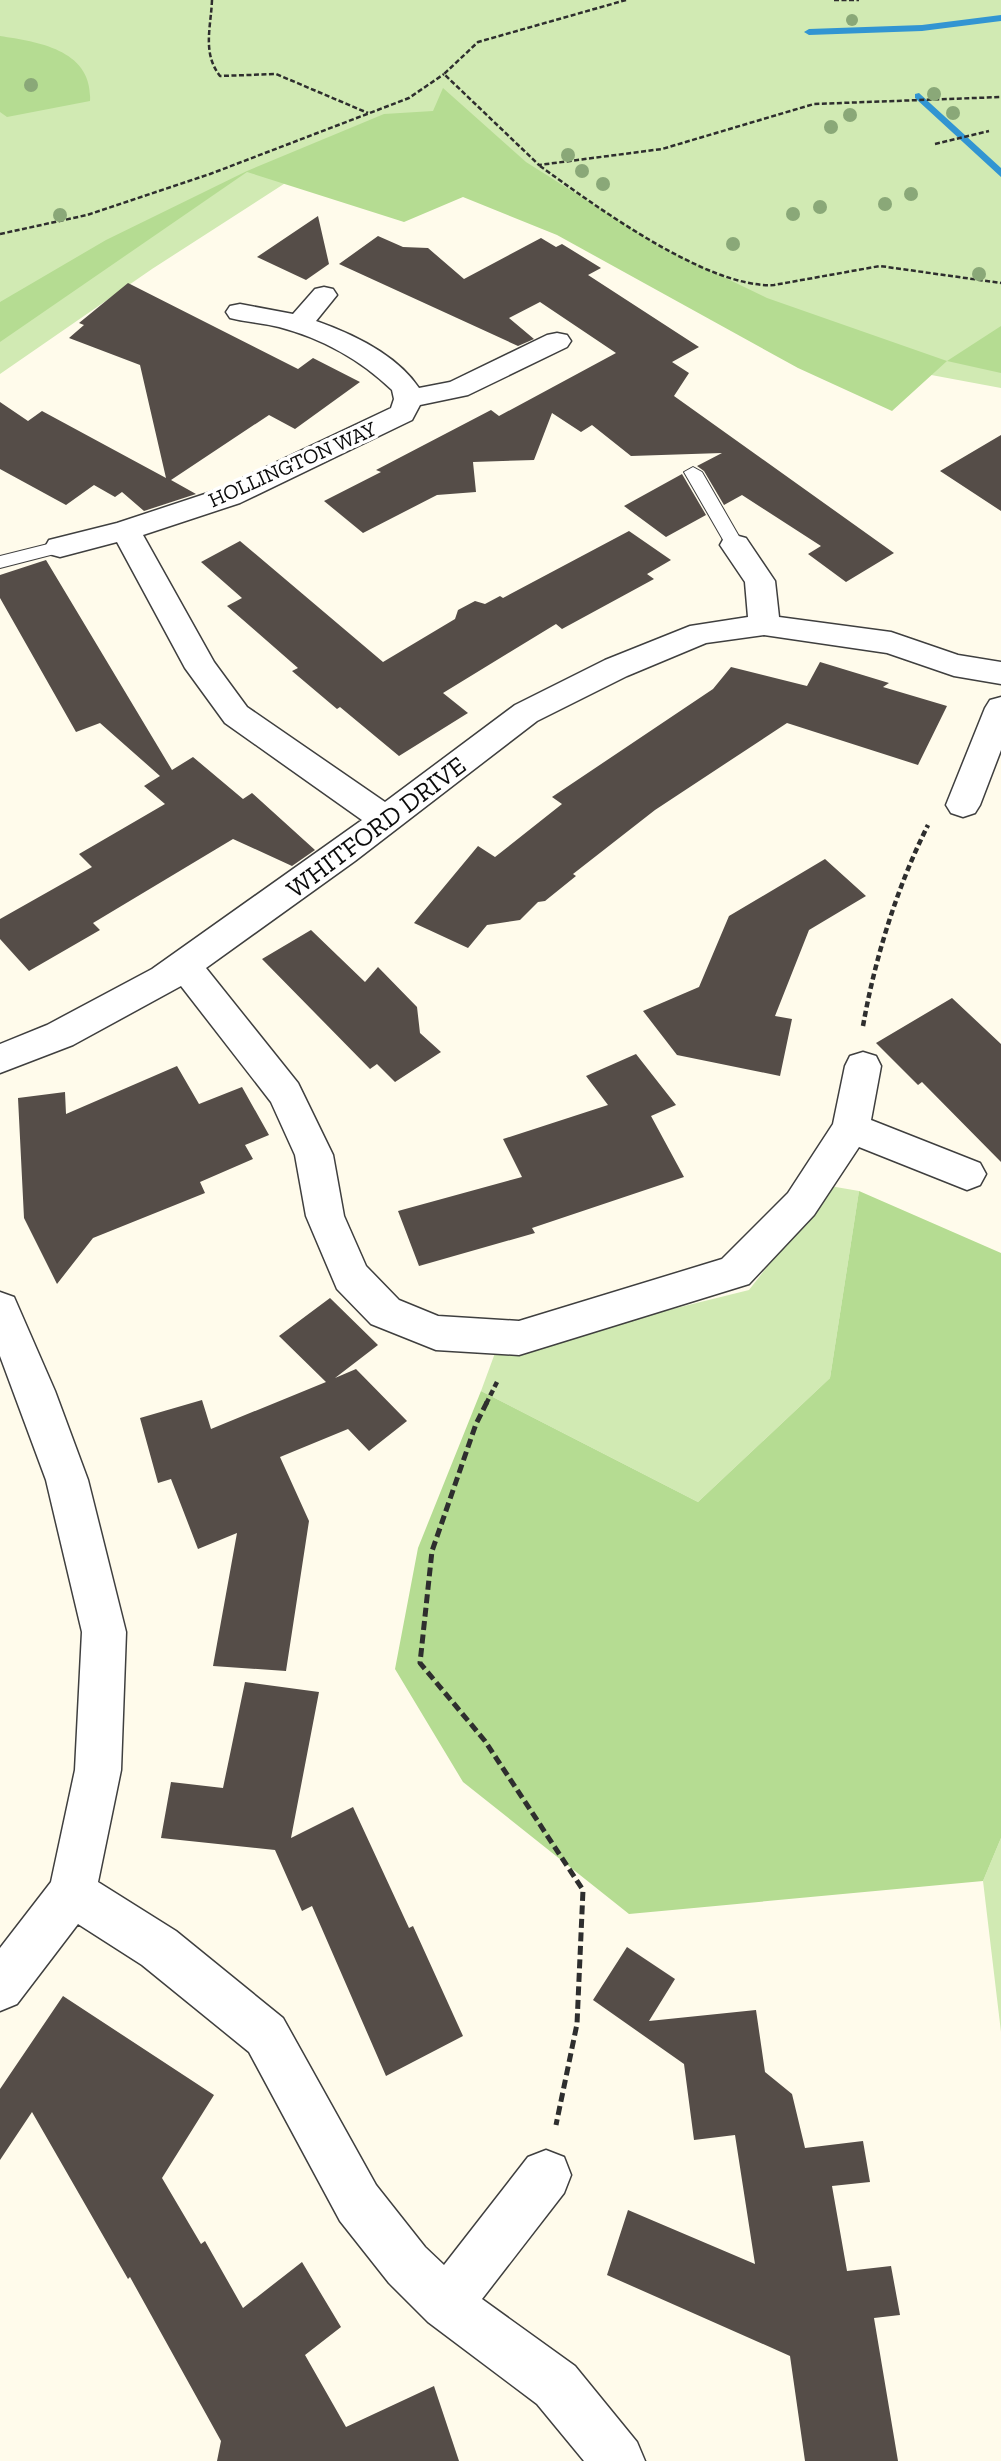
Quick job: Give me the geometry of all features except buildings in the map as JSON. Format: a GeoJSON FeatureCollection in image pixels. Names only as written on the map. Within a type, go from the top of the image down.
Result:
{"type":"FeatureCollection","features":[{"type":"Feature","properties":{"kind":"street"},"geometry":{"type":"LineString","coordinates":[[299,324],[324,295]]}},
{"type":"Feature","properties":{"kind":"street"},"geometry":{"type":"LineString","coordinates":[[240,312],[275,316],[344,340],[372,358],[403,385],[408,399],[458,389],[557,341]]}},
{"type":"Feature","properties":{"kind":"street","name":"HOLLINGTON WAY"},"geometry":{"type":"LineString","coordinates":[[60,547],[126,530],[230,496],[402,414],[408,399]]}},
{"type":"Feature","properties":{"kind":"street"},"geometry":{"type":"LineString","coordinates":[[126,530],[201,668],[236,715],[385,819]]}},
{"type":"Feature","properties":{"kind":"street"},"geometry":{"type":"LineString","coordinates":[[735,544],[760,581],[764,625]]}},
{"type":"Feature","properties":{"kind":"street","name":"WHITFORD DRIVE"},"geometry":{"type":"LineString","coordinates":[[0,1059],[60,1035],[166,979],[526,713],[616,668],[701,633],[764,625],[891,643],[954,665],[1001,673]]}},
{"type":"Feature","properties":{"kind":"street"},"geometry":{"type":"LineString","coordinates":[[963,805],[1001,708]]}},
{"type":"Feature","properties":{"kind":"street"},"geometry":{"type":"LineString","coordinates":[[185,966],[285,1093],[314,1155],[325,1216],[351,1277],[385,1312],[436,1333],[519,1338],[735,1272],[801,1204],[826,1170],[852,1128],[863,1066]]}},
{"type":"Feature","properties":{"kind":"street"},"geometry":{"type":"LineString","coordinates":[[852,1128],[967,1174]]}},
{"type":"Feature","properties":{"kind":"street"},"geometry":{"type":"LineString","coordinates":[[0,1309],[35,1391],[67,1480],[104,1632],[98,1770],[72,1893],[0,1986]]}},
{"type":"Feature","properties":{"kind":"street"},"geometry":{"type":"LineString","coordinates":[[72,1893],[159,1948],[266,2035],[358,2203],[407,2265],[446,2304],[556,2385],[618,2461]]}},
{"type":"Feature","properties":{"kind":"street"},"geometry":{"type":"LineString","coordinates":[[446,2304],[546,2175]]}},
{"type":"Feature","properties":{"kind":"lane"},"geometry":{"type":"LineString","coordinates":[[693,472],[735,544]]}},
{"type":"Feature","properties":{"kind":"lane"},"geometry":{"type":"LineString","coordinates":[[0,562],[60,547]]}},
{"type":"Feature","properties":{"kind":"path"},"geometry":{"type":"LineString","coordinates":[[212,0],[209,45],[213,69],[220,76],[276,74],[368,113]]}},
{"type":"Feature","properties":{"kind":"path"},"geometry":{"type":"LineString","coordinates":[[0,234],[87,215],[209,174],[409,97],[444,74],[478,42],[626,0]]}},
{"type":"Feature","properties":{"kind":"path"},"geometry":{"type":"LineString","coordinates":[[834,0],[859,0]]}},
{"type":"Feature","properties":{"kind":"path"},"geometry":{"type":"LineString","coordinates":[[444,74],[540,165],[616,216],[719,275],[756,286],[878,266],[917,269],[967,281],[1001,283]]}},
{"type":"Feature","properties":{"kind":"path"},"geometry":{"type":"LineString","coordinates":[[540,165],[662,149],[814,104],[1001,97]]}},
{"type":"Feature","properties":{"kind":"path"},"geometry":{"type":"LineString","coordinates":[[935,144],[989,131]]}},
{"type":"Feature","properties":{"kind":"path"},"geometry":{"type":"LineString","coordinates":[[863,1066],[863,1019],[872,974],[916,849],[940,802],[963,805]]}},
{"type":"Feature","properties":{"kind":"path"},"geometry":{"type":"LineString","coordinates":[[519,1338],[476,1424],[432,1551],[420,1663],[485,1741],[583,1890],[577,2024],[546,2175]]}},
{"type":"Feature","properties":{"kind":"green space"},"geometry":{"type":"Polygon","coordinates":[[[0,0],[1001,0],[1001,388],[824,355],[352,140],[152,269],[0,374],[0,0]]]}},
{"type":"Feature","properties":{"kind":"green space"},"geometry":{"type":"Polygon","coordinates":[[[0,36],[46,46],[73,60],[83,70],[89,84],[90,101],[7,117],[0,112],[0,36]]]}},
{"type":"Feature","properties":{"kind":"green space"},"geometry":{"type":"Polygon","coordinates":[[[443,88],[526,162],[659,246],[767,298],[947,361],[892,411],[798,368],[557,235],[463,197],[404,222],[247,172],[0,342],[0,302],[106,240],[247,171],[384,114],[433,111],[443,88]]]}},
{"type":"Feature","properties":{"kind":"green space"},"geometry":{"type":"Polygon","coordinates":[[[1001,326],[1001,373],[947,361],[1001,326]]]}},
{"type":"Feature","properties":{"kind":"green space"},"geometry":{"type":"Polygon","coordinates":[[[830,1186],[859,1191],[830,1378],[698,1502],[481,1391],[495,1353],[749,1290],[830,1186]]]}},
{"type":"Feature","properties":{"kind":"green space"},"geometry":{"type":"Polygon","coordinates":[[[859,1191],[1001,1253],[1001,1838],[983,1881],[629,1914],[463,1782],[395,1669],[418,1548],[481,1391],[698,1502],[830,1378],[859,1191]]]}},
{"type":"Feature","properties":{"kind":"green space"},"geometry":{"type":"Polygon","coordinates":[[[1001,1838],[1001,2032],[983,1881],[1001,1838]]]}},
{"type":"Feature","properties":{"kind":"waterway"},"geometry":{"type":"LineString","coordinates":[[809,32],[922,28],[1001,18]]}},
{"type":"Feature","properties":{"kind":"waterway"},"geometry":{"type":"LineString","coordinates":[[919,96],[1001,174]]}}]}
